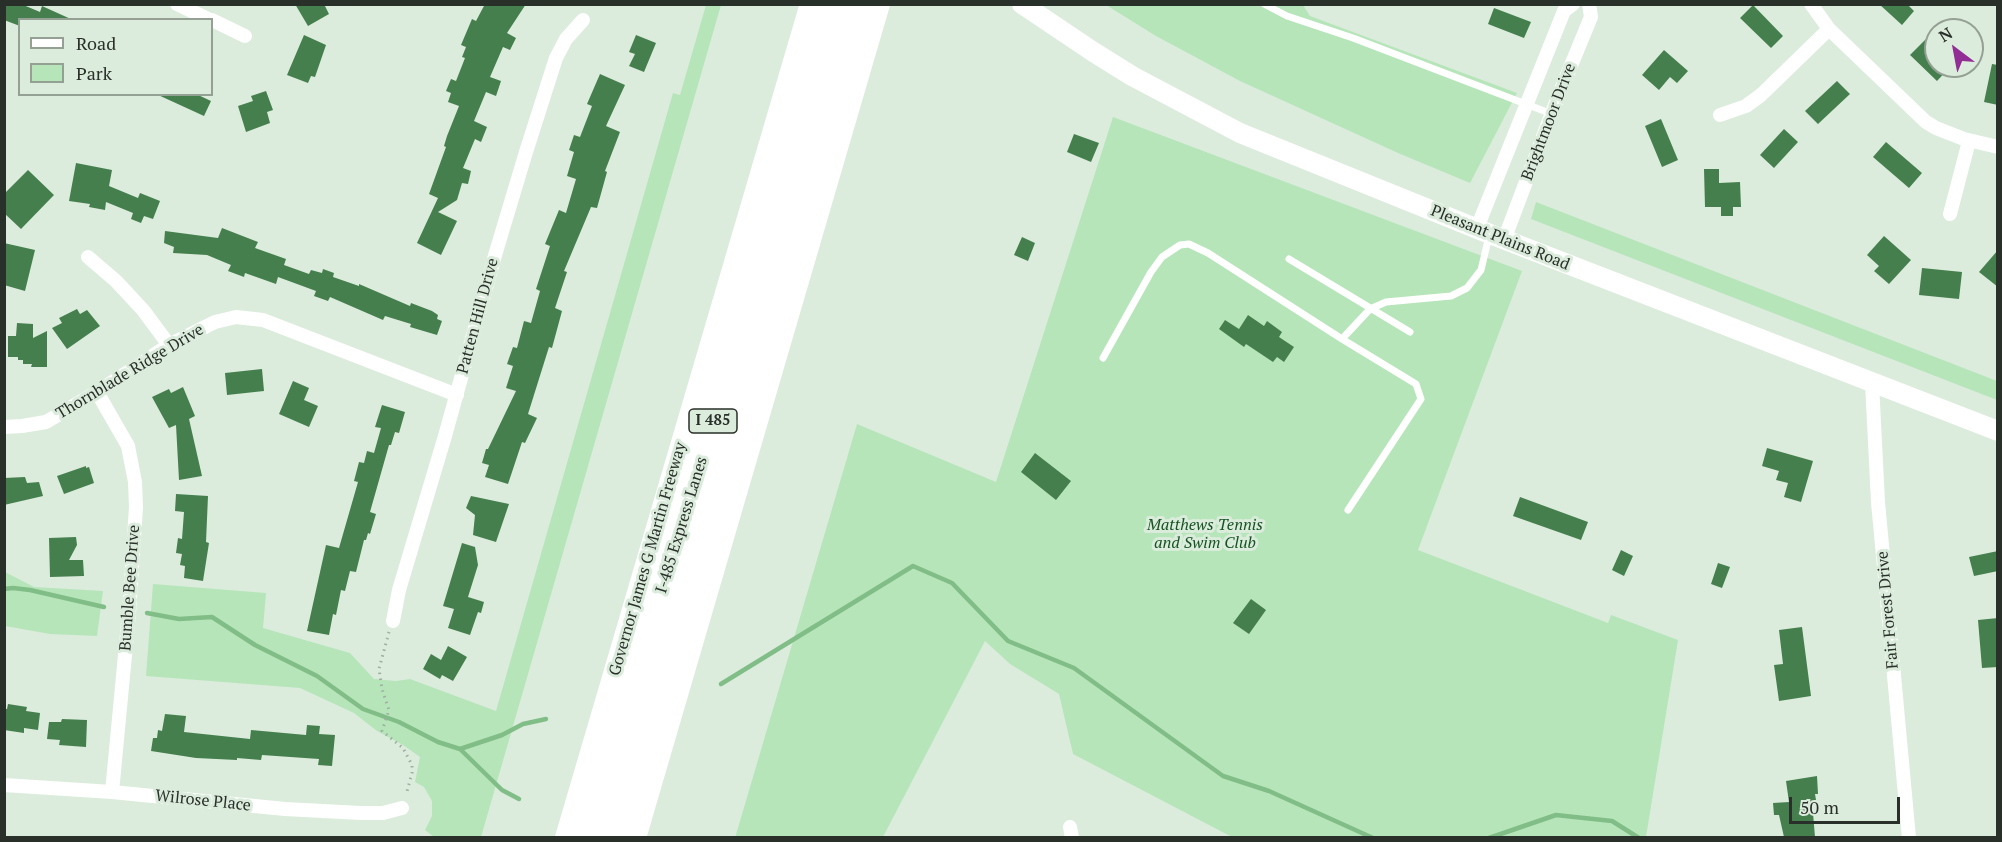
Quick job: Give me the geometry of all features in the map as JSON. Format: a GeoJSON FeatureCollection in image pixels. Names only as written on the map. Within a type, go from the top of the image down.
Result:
{"type":"FeatureCollection","features":[{"type":"Feature","properties":{"kind":"highway","name":"Governor James G Martin Freeway"},"geometry":{"type":"LineString","coordinates":[[567,837],[812,4]]}},
{"type":"Feature","properties":{"kind":"highway","name":"I 485"},"geometry":{"type":"LineString","coordinates":[[634,837],[878,4]]}},
{"type":"Feature","properties":{"kind":"highway","name":"I-485 Express Lanes"},"geometry":{"type":"LineString","coordinates":[[589,837],[675,549],[850,9]]}},
{"type":"Feature","properties":{"kind":"highway","name":"I-485 Express Lanes"},"geometry":{"type":"LineString","coordinates":[[613,837],[850,9]]}},
{"type":"Feature","properties":{"kind":"highway"},"geometry":{"type":"LineString","coordinates":[[675,549],[698,387]]}},
{"type":"Feature","properties":{"kind":"street"},"geometry":{"type":"LineString","coordinates":[[177,4],[207,18]]}},
{"type":"Feature","properties":{"kind":"street","name":"Pleasant Plains Road"},"geometry":{"type":"LineString","coordinates":[[1022,4],[1132,76],[1240,133],[1490,234],[1998,431]]}},
{"type":"Feature","properties":{"kind":"street","name":"Brightmoor Drive"},"geometry":{"type":"LineString","coordinates":[[1490,234],[1527,104],[1564,11],[1573,4]]}},
{"type":"Feature","properties":{"kind":"street","name":"Brightmoor Drive"},"geometry":{"type":"LineString","coordinates":[[1490,234],[1552,114],[1591,17],[1588,4]]}},
{"type":"Feature","properties":{"kind":"street"},"geometry":{"type":"LineString","coordinates":[[1811,4],[1829,28],[1926,122],[1969,141],[1998,147]]}},
{"type":"Feature","properties":{"kind":"street","name":"Patten Hill Drive"},"geometry":{"type":"LineString","coordinates":[[393,621],[399,590],[457,395],[496,252],[556,58],[566,39],[583,20]]}},
{"type":"Feature","properties":{"kind":"street"},"geometry":{"type":"LineString","coordinates":[[213,21],[245,36]]}},
{"type":"Feature","properties":{"kind":"street"},"geometry":{"type":"LineString","coordinates":[[1720,115],[1746,106],[1761,95],[1829,28]]}},
{"type":"Feature","properties":{"kind":"street"},"geometry":{"type":"LineString","coordinates":[[1950,214],[1969,141]]}},
{"type":"Feature","properties":{"kind":"street"},"geometry":{"type":"LineString","coordinates":[[88,257],[117,281],[143,310],[169,345]]}},
{"type":"Feature","properties":{"kind":"street","name":"Thornblade Ridge Drive"},"geometry":{"type":"LineString","coordinates":[[4,427],[46,422],[169,345],[215,322],[236,317],[263,320],[457,395]]}},
{"type":"Feature","properties":{"kind":"street","name":"Fair Forest Drive"},"geometry":{"type":"LineString","coordinates":[[1872,383],[1878,502],[1909,837]]}},
{"type":"Feature","properties":{"kind":"street","name":"Bumble Bee Drive"},"geometry":{"type":"LineString","coordinates":[[97,392],[128,446],[135,482],[136,507],[129,613],[112,792]]}},
{"type":"Feature","properties":{"kind":"street","name":"Wilrose Place"},"geometry":{"type":"LineString","coordinates":[[4,785],[329,811],[383,813],[402,808]]}},
{"type":"Feature","properties":{"kind":"lane"},"geometry":{"type":"LineString","coordinates":[[1264,4],[1287,16],[1353,38],[1552,114]]}},
{"type":"Feature","properties":{"kind":"lane"},"geometry":{"type":"LineString","coordinates":[[1342,339],[1370,309],[1386,302],[1451,296],[1467,288],[1481,270],[1490,234]]}},
{"type":"Feature","properties":{"kind":"lane"},"geometry":{"type":"LineString","coordinates":[[1103,358],[1151,272],[1162,257],[1171,249],[1189,244],[1208,253],[1416,384],[1421,399],[1348,510]]}},
{"type":"Feature","properties":{"kind":"lane"},"geometry":{"type":"LineString","coordinates":[[1289,259],[1410,332]]}},
{"type":"Feature","properties":{"kind":"path"},"geometry":{"type":"LineString","coordinates":[[393,621],[380,669],[382,688],[388,706],[388,714],[382,731],[403,748],[412,765],[412,773],[402,808]]}},
{"type":"Feature","properties":{"kind":"green space"},"geometry":{"type":"Polygon","coordinates":[[[706,5],[721,5],[481,837],[434,837],[425,830],[432,816],[432,801],[424,787],[415,782],[420,757],[377,731],[354,713],[300,688],[146,676],[153,584],[266,593],[263,628],[350,653],[374,679],[396,681],[410,679],[496,711],[673,93],[680,95],[706,5]]]}},
{"type":"Feature","properties":{"kind":"green space"},"geometry":{"type":"Polygon","coordinates":[[[1106,5],[1303,5],[1310,16],[1517,93],[1470,183],[1240,81],[1156,36],[1106,5]]]}},
{"type":"Feature","properties":{"kind":"green space","name":"Matthews Tennis and Swim Club"},"geometry":{"type":"Polygon","coordinates":[[[1113,117],[1522,271],[1418,550],[1608,623],[1611,615],[1678,640],[1646,837],[1232,837],[1073,754],[1059,694],[1010,664],[985,641],[883,837],[735,838],[857,424],[996,482],[1113,117]]]}},
{"type":"Feature","properties":{"kind":"green space"},"geometry":{"type":"Polygon","coordinates":[[[1536,202],[1997,381],[1997,400],[1531,219],[1536,202]]]}},
{"type":"Feature","properties":{"kind":"green space"},"geometry":{"type":"Polygon","coordinates":[[[5,572],[34,587],[103,591],[97,636],[50,634],[5,626],[5,572]]]}},
{"type":"Feature","properties":{"kind":"building"},"geometry":{"type":"Polygon","coordinates":[[[4,4],[21,4],[40,12],[42,6],[69,18],[18,18],[18,25],[4,20],[4,4]]]}},
{"type":"Feature","properties":{"kind":"building"},"geometry":{"type":"Polygon","coordinates":[[[295,4],[324,4],[329,14],[308,26],[295,4]]]}},
{"type":"Feature","properties":{"kind":"building"},"geometry":{"type":"Polygon","coordinates":[[[485,4],[526,4],[507,33],[516,38],[510,50],[503,47],[490,77],[501,81],[496,96],[486,92],[474,121],[487,127],[481,142],[475,139],[463,168],[471,171],[468,184],[462,183],[457,200],[438,212],[457,221],[441,255],[417,243],[438,198],[429,194],[459,106],[448,102],[451,93],[446,91],[451,79],[456,81],[465,58],[462,57],[466,47],[461,45],[472,19],[476,21],[485,4]]]}},
{"type":"Feature","properties":{"kind":"building"},"geometry":{"type":"Polygon","coordinates":[[[1879,4],[1907,4],[1914,11],[1902,25],[1879,4]]]}},
{"type":"Feature","properties":{"kind":"building"},"geometry":{"type":"Polygon","coordinates":[[[1753,5],[1783,36],[1771,48],[1740,18],[1753,5]]]}},
{"type":"Feature","properties":{"kind":"building"},"geometry":{"type":"Polygon","coordinates":[[[1494,8],[1531,22],[1524,38],[1488,24],[1494,8]]]}},
{"type":"Feature","properties":{"kind":"building"},"geometry":{"type":"Polygon","coordinates":[[[304,35],[326,45],[315,77],[311,76],[308,83],[287,75],[304,35]]]}},
{"type":"Feature","properties":{"kind":"building"},"geometry":{"type":"Polygon","coordinates":[[[636,35],[656,43],[644,72],[629,66],[635,54],[629,52],[636,35]]]}},
{"type":"Feature","properties":{"kind":"building"},"geometry":{"type":"Polygon","coordinates":[[[1924,41],[1924,68],[1910,55],[1924,41]]]}},
{"type":"Feature","properties":{"kind":"building"},"geometry":{"type":"Polygon","coordinates":[[[1664,50],[1688,71],[1677,83],[1670,77],[1659,90],[1642,75],[1664,50]]]}},
{"type":"Feature","properties":{"kind":"building"},"geometry":{"type":"Polygon","coordinates":[[[1992,64],[1998,65],[1998,105],[1984,102],[1992,64]]]}},
{"type":"Feature","properties":{"kind":"building"},"geometry":{"type":"Polygon","coordinates":[[[600,74],[625,85],[606,126],[620,132],[605,171],[607,172],[597,208],[591,207],[564,271],[567,272],[555,308],[562,311],[552,348],[549,347],[528,414],[537,418],[525,443],[522,442],[508,484],[485,477],[489,465],[482,463],[486,449],[516,391],[506,388],[513,366],[507,364],[513,347],[517,348],[524,321],[531,323],[540,291],[536,289],[550,246],[545,244],[559,210],[566,213],[576,179],[567,176],[574,152],[569,150],[574,135],[580,137],[592,106],[587,104],[600,74]]]}},
{"type":"Feature","properties":{"kind":"building"},"geometry":{"type":"Polygon","coordinates":[[[1837,81],[1850,94],[1818,124],[1805,111],[1837,81]]]}},
{"type":"Feature","properties":{"kind":"building"},"geometry":{"type":"Polygon","coordinates":[[[266,91],[273,110],[267,112],[270,123],[246,132],[238,106],[253,101],[251,96],[266,91]]]}},
{"type":"Feature","properties":{"kind":"building"},"geometry":{"type":"Polygon","coordinates":[[[160,96],[200,96],[211,101],[204,116],[160,96]]]}},
{"type":"Feature","properties":{"kind":"building"},"geometry":{"type":"Polygon","coordinates":[[[1661,119],[1678,160],[1662,167],[1645,126],[1661,119]]]}},
{"type":"Feature","properties":{"kind":"building"},"geometry":{"type":"Polygon","coordinates":[[[1784,129],[1798,142],[1774,168],[1760,155],[1784,129]]]}},
{"type":"Feature","properties":{"kind":"building"},"geometry":{"type":"Polygon","coordinates":[[[1074,134],[1099,143],[1091,162],[1067,152],[1074,134]]]}},
{"type":"Feature","properties":{"kind":"building"},"geometry":{"type":"Polygon","coordinates":[[[1886,142],[1922,173],[1909,188],[1873,157],[1886,142]]]}},
{"type":"Feature","properties":{"kind":"building"},"geometry":{"type":"Polygon","coordinates":[[[76,163],[112,170],[109,186],[138,198],[140,193],[160,201],[153,219],[144,216],[141,223],[131,219],[133,213],[106,202],[105,210],[89,207],[90,204],[69,201],[76,163]]]}},
{"type":"Feature","properties":{"kind":"building"},"geometry":{"type":"Polygon","coordinates":[[[1704,169],[1719,169],[1719,183],[1740,182],[1741,207],[1733,207],[1733,216],[1721,216],[1721,207],[1705,207],[1704,169]]]}},
{"type":"Feature","properties":{"kind":"building"},"geometry":{"type":"Polygon","coordinates":[[[28,170],[54,195],[21,229],[4,213],[4,194],[28,170]]]}},
{"type":"Feature","properties":{"kind":"building"},"geometry":{"type":"Polygon","coordinates":[[[222,228],[258,242],[255,248],[286,259],[284,265],[309,274],[311,270],[322,273],[323,269],[334,273],[333,277],[359,286],[359,284],[410,306],[411,303],[432,311],[438,315],[437,319],[442,321],[437,335],[385,316],[383,320],[330,297],[328,301],[314,296],[316,291],[278,277],[276,284],[245,273],[244,277],[228,271],[231,265],[207,255],[173,253],[174,247],[164,243],[165,231],[218,238],[222,228]]]}},
{"type":"Feature","properties":{"kind":"building"},"geometry":{"type":"Polygon","coordinates":[[[1884,236],[1911,260],[1889,284],[1874,271],[1879,266],[1867,255],[1884,236]]]}},
{"type":"Feature","properties":{"kind":"building"},"geometry":{"type":"Polygon","coordinates":[[[1022,237],[1035,243],[1028,261],[1014,255],[1022,237]]]}},
{"type":"Feature","properties":{"kind":"building"},"geometry":{"type":"Polygon","coordinates":[[[4,243],[35,250],[25,291],[4,285],[4,243]]]}},
{"type":"Feature","properties":{"kind":"building"},"geometry":{"type":"Polygon","coordinates":[[[1998,250],[1998,287],[1979,272],[1998,250]]]}},
{"type":"Feature","properties":{"kind":"building"},"geometry":{"type":"Polygon","coordinates":[[[1922,268],[1962,272],[1959,299],[1919,295],[1922,268]]]}},
{"type":"Feature","properties":{"kind":"building"},"geometry":{"type":"Polygon","coordinates":[[[77,309],[80,314],[87,310],[100,326],[67,349],[52,328],[62,323],[59,318],[77,309]]]}},
{"type":"Feature","properties":{"kind":"building"},"geometry":{"type":"Polygon","coordinates":[[[1248,315],[1264,326],[1267,321],[1282,332],[1279,337],[1294,347],[1284,362],[1277,357],[1273,362],[1246,344],[1244,347],[1219,329],[1225,320],[1239,329],[1248,315]]]}},
{"type":"Feature","properties":{"kind":"building"},"geometry":{"type":"Polygon","coordinates":[[[17,323],[33,324],[33,338],[47,331],[47,367],[31,367],[32,364],[23,364],[23,360],[18,360],[18,357],[8,357],[8,336],[16,336],[17,323]]]}},
{"type":"Feature","properties":{"kind":"building"},"geometry":{"type":"Polygon","coordinates":[[[262,369],[264,391],[227,395],[225,373],[262,369]]]}},
{"type":"Feature","properties":{"kind":"building"},"geometry":{"type":"Polygon","coordinates":[[[293,381],[309,388],[304,400],[318,406],[309,427],[279,414],[293,381]]]}},
{"type":"Feature","properties":{"kind":"building"},"geometry":{"type":"Polygon","coordinates":[[[183,387],[195,416],[189,419],[202,476],[179,480],[176,425],[169,428],[152,397],[169,389],[171,393],[183,387]]]}},
{"type":"Feature","properties":{"kind":"building"},"geometry":{"type":"Polygon","coordinates":[[[382,405],[405,412],[399,433],[395,432],[391,445],[389,445],[370,512],[376,514],[370,534],[368,533],[364,540],[356,572],[350,571],[345,591],[341,590],[329,635],[307,631],[326,545],[339,548],[358,482],[354,481],[359,462],[364,463],[367,451],[374,453],[381,428],[375,427],[382,405]]]}},
{"type":"Feature","properties":{"kind":"building"},"geometry":{"type":"Polygon","coordinates":[[[1767,448],[1813,461],[1801,502],[1784,497],[1788,483],[1776,480],[1779,471],[1762,466],[1767,448]]]}},
{"type":"Feature","properties":{"kind":"building"},"geometry":{"type":"Polygon","coordinates":[[[1035,453],[1071,481],[1056,500],[1021,472],[1035,453]]]}},
{"type":"Feature","properties":{"kind":"building"},"geometry":{"type":"Polygon","coordinates":[[[86,466],[86,468],[89,467],[94,483],[64,494],[57,476],[86,466]]]}},
{"type":"Feature","properties":{"kind":"building"},"geometry":{"type":"Polygon","coordinates":[[[25,477],[27,483],[39,482],[43,496],[4,505],[4,478],[25,477]]]}},
{"type":"Feature","properties":{"kind":"building"},"geometry":{"type":"Polygon","coordinates":[[[176,494],[208,496],[206,542],[209,543],[203,581],[184,578],[185,566],[180,565],[182,554],[176,553],[178,538],[182,539],[184,512],[175,511],[176,494]]]}},
{"type":"Feature","properties":{"kind":"building"},"geometry":{"type":"Polygon","coordinates":[[[471,496],[509,504],[496,542],[473,535],[475,515],[466,508],[471,496]]]}},
{"type":"Feature","properties":{"kind":"building"},"geometry":{"type":"Polygon","coordinates":[[[1520,497],[1588,522],[1581,540],[1513,516],[1520,497]]]}},
{"type":"Feature","properties":{"kind":"building"},"geometry":{"type":"Polygon","coordinates":[[[76,537],[77,545],[69,560],[83,560],[84,576],[50,577],[49,538],[76,537]]]}},
{"type":"Feature","properties":{"kind":"building"},"geometry":{"type":"Polygon","coordinates":[[[462,543],[475,547],[478,565],[468,597],[484,602],[470,635],[448,628],[454,609],[443,606],[462,543]]]}},
{"type":"Feature","properties":{"kind":"building"},"geometry":{"type":"Polygon","coordinates":[[[1621,550],[1633,556],[1624,576],[1612,570],[1621,550]]]}},
{"type":"Feature","properties":{"kind":"building"},"geometry":{"type":"Polygon","coordinates":[[[1998,551],[1998,571],[1974,576],[1969,557],[1998,551]]]}},
{"type":"Feature","properties":{"kind":"building"},"geometry":{"type":"Polygon","coordinates":[[[1718,563],[1730,567],[1722,588],[1711,584],[1718,563]]]}},
{"type":"Feature","properties":{"kind":"building"},"geometry":{"type":"Polygon","coordinates":[[[1251,599],[1266,610],[1249,634],[1233,623],[1251,599]]]}},
{"type":"Feature","properties":{"kind":"building"},"geometry":{"type":"Polygon","coordinates":[[[1998,618],[1998,667],[1982,668],[1978,620],[1998,618]]]}},
{"type":"Feature","properties":{"kind":"building"},"geometry":{"type":"Polygon","coordinates":[[[1802,627],[1811,696],[1779,701],[1774,665],[1783,664],[1779,630],[1802,627]]]}},
{"type":"Feature","properties":{"kind":"building"},"geometry":{"type":"Polygon","coordinates":[[[448,646],[467,657],[453,681],[442,675],[440,679],[423,669],[431,654],[441,660],[448,646]]]}},
{"type":"Feature","properties":{"kind":"building"},"geometry":{"type":"Polygon","coordinates":[[[8,704],[27,707],[26,711],[40,713],[38,730],[24,728],[24,733],[4,730],[4,709],[7,709],[8,704]]]}},
{"type":"Feature","properties":{"kind":"building"},"geometry":{"type":"Polygon","coordinates":[[[165,714],[186,716],[184,732],[250,739],[251,730],[306,735],[307,725],[320,726],[319,734],[335,735],[332,766],[318,765],[319,759],[262,755],[261,760],[237,758],[237,760],[196,758],[151,751],[153,738],[157,738],[158,730],[162,731],[165,714]]]}},
{"type":"Feature","properties":{"kind":"building"},"geometry":{"type":"Polygon","coordinates":[[[62,719],[87,720],[86,747],[59,745],[60,740],[47,739],[49,722],[61,722],[62,719]]]}},
{"type":"Feature","properties":{"kind":"building"},"geometry":{"type":"Polygon","coordinates":[[[1817,776],[1818,794],[1815,794],[1816,800],[1812,801],[1815,837],[1784,837],[1779,815],[1774,815],[1773,803],[1789,802],[1786,781],[1817,776]]]}},
{"type":"Feature","properties":{"kind":"waterway"},"geometry":{"type":"LineString","coordinates":[[721,684],[913,566],[952,583],[1008,641],[1074,668],[1223,776],[1269,791],[1373,838]]}},
{"type":"Feature","properties":{"kind":"waterway"},"geometry":{"type":"LineString","coordinates":[[4,589],[30,590],[104,607]]}},
{"type":"Feature","properties":{"kind":"waterway"},"geometry":{"type":"LineString","coordinates":[[147,613],[179,619],[212,617],[255,645],[317,676],[363,709],[399,722],[438,742],[460,749],[502,790],[519,799]]}},
{"type":"Feature","properties":{"kind":"waterway"},"geometry":{"type":"LineString","coordinates":[[460,749],[502,735],[523,724],[546,719]]}},
{"type":"Feature","properties":{"kind":"waterway"},"geometry":{"type":"LineString","coordinates":[[1489,838],[1556,815],[1612,821],[1639,838]]}}]}
